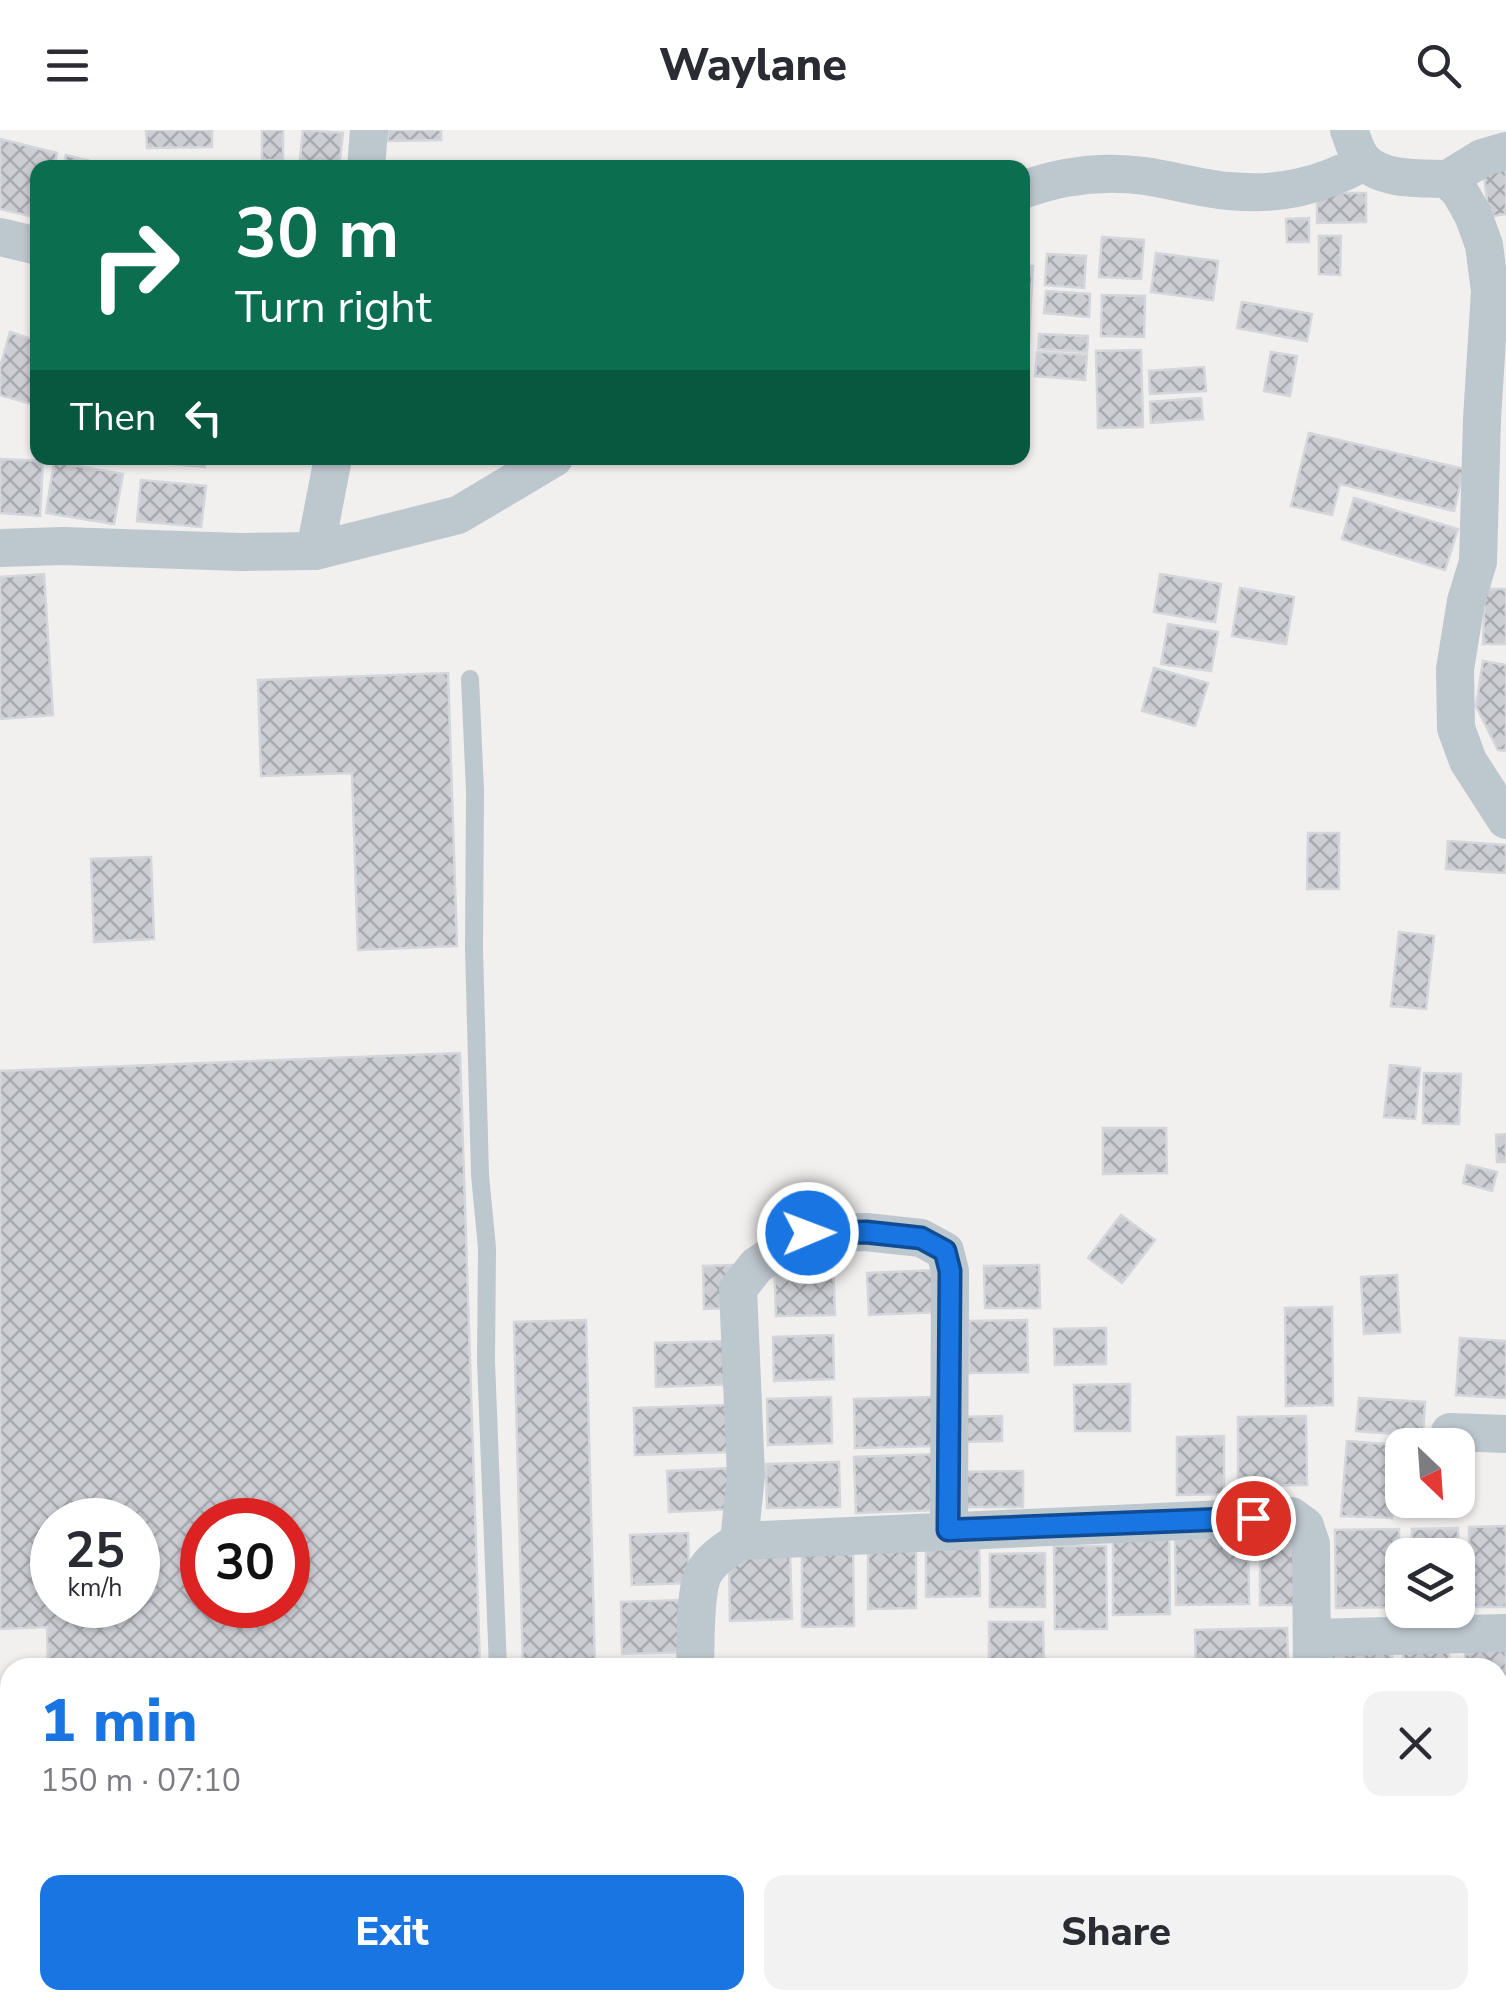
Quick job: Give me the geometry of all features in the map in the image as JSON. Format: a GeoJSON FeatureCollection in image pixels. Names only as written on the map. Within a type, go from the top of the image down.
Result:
{"type":"FeatureCollection","features":[{"type":"Feature","properties":{"kind":"street"},"geometry":{"type":"LineString","coordinates":[[367,160],[369,130]]}},
{"type":"Feature","properties":{"kind":"street"},"geometry":{"type":"LineString","coordinates":[[1030,188],[1070,175],[1104,173],[1230,192],[1270,192],[1333,179],[1357,146],[1387,174],[1448,179],[1482,158],[1506,152]]}},
{"type":"Feature","properties":{"kind":"street"},"geometry":{"type":"LineString","coordinates":[[1448,179],[1460,192],[1484,245],[1497,328],[1492,563],[1466,600],[1455,669],[1456,728],[1468,761],[1506,820]]}},
{"type":"Feature","properties":{"kind":"street"},"geometry":{"type":"LineString","coordinates":[[0,237],[30,244]]}},
{"type":"Feature","properties":{"kind":"street"},"geometry":{"type":"LineString","coordinates":[[315,551],[332,465]]}},
{"type":"Feature","properties":{"kind":"street"},"geometry":{"type":"LineString","coordinates":[[0,548],[315,551],[458,514],[542,465]]}},
{"type":"Feature","properties":{"kind":"street"},"geometry":{"type":"LineString","coordinates":[[738,1541],[746,1474],[738,1289],[757,1265],[808,1233],[866,1232],[921,1238],[945,1251],[950,1271],[948,1530]]}},
{"type":"Feature","properties":{"kind":"street"},"geometry":{"type":"LineString","coordinates":[[1475,1433],[1506,1434]]}},
{"type":"Feature","properties":{"kind":"street"},"geometry":{"type":"LineString","coordinates":[[696,1658],[704,1572],[738,1541],[1291,1516],[1306,1526],[1310,1544],[1312,1653],[1506,1633]]}},
{"type":"Feature","properties":{"kind":"lane"},"geometry":{"type":"LineString","coordinates":[[470,680],[480,1175],[487,1248],[486,1361],[498,1658]]}},
{"type":"Feature","properties":{"kind":"building"},"geometry":{"type":"Polygon","coordinates":[[[146,130],[212,130],[212,147],[147,148],[146,130]]]}},
{"type":"Feature","properties":{"kind":"building"},"geometry":{"type":"Polygon","coordinates":[[[262,130],[283,130],[283,160],[262,160],[262,130]]]}},
{"type":"Feature","properties":{"kind":"building"},"geometry":{"type":"Polygon","coordinates":[[[303,130],[343,133],[340,160],[300,160],[303,130]]]}},
{"type":"Feature","properties":{"kind":"building"},"geometry":{"type":"Polygon","coordinates":[[[388,130],[441,130],[441,140],[388,141],[388,130]]]}},
{"type":"Feature","properties":{"kind":"building"},"geometry":{"type":"Polygon","coordinates":[[[0,139],[57,153],[56,160],[30,160],[30,216],[0,209],[0,139]]]}},
{"type":"Feature","properties":{"kind":"building"},"geometry":{"type":"Polygon","coordinates":[[[1506,164],[1506,214],[1489,217],[1483,167],[1506,164]]]}},
{"type":"Feature","properties":{"kind":"building"},"geometry":{"type":"Polygon","coordinates":[[[1317,193],[1366,193],[1366,222],[1317,223],[1317,193]]]}},
{"type":"Feature","properties":{"kind":"building"},"geometry":{"type":"Polygon","coordinates":[[[1309,218],[1309,242],[1287,242],[1286,219],[1309,218]]]}},
{"type":"Feature","properties":{"kind":"building"},"geometry":{"type":"Polygon","coordinates":[[[1319,236],[1341,236],[1340,275],[1319,274],[1319,236]]]}},
{"type":"Feature","properties":{"kind":"building"},"geometry":{"type":"Polygon","coordinates":[[[1102,237],[1144,240],[1141,279],[1099,277],[1102,237]]]}},
{"type":"Feature","properties":{"kind":"building"},"geometry":{"type":"Polygon","coordinates":[[[1156,253],[1218,261],[1213,300],[1151,292],[1156,253]]]}},
{"type":"Feature","properties":{"kind":"building"},"geometry":{"type":"Polygon","coordinates":[[[1047,254],[1086,256],[1084,288],[1045,285],[1047,254]]]}},
{"type":"Feature","properties":{"kind":"building"},"geometry":{"type":"Polygon","coordinates":[[[1030,266],[1033,266],[1030,322],[1030,266]]]}},
{"type":"Feature","properties":{"kind":"building"},"geometry":{"type":"Polygon","coordinates":[[[1046,291],[1090,294],[1089,317],[1044,313],[1046,291]]]}},
{"type":"Feature","properties":{"kind":"building"},"geometry":{"type":"Polygon","coordinates":[[[1102,295],[1145,296],[1144,337],[1101,336],[1102,295]]]}},
{"type":"Feature","properties":{"kind":"building"},"geometry":{"type":"Polygon","coordinates":[[[1242,302],[1312,314],[1307,341],[1237,328],[1242,302]]]}},
{"type":"Feature","properties":{"kind":"building"},"geometry":{"type":"Polygon","coordinates":[[[10,332],[30,338],[30,404],[0,395],[0,367],[10,332]]]}},
{"type":"Feature","properties":{"kind":"building"},"geometry":{"type":"Polygon","coordinates":[[[1039,334],[1088,336],[1087,352],[1038,349],[1039,334]]]}},
{"type":"Feature","properties":{"kind":"building"},"geometry":{"type":"Polygon","coordinates":[[[1141,350],[1143,427],[1098,428],[1096,351],[1141,350]]]}},
{"type":"Feature","properties":{"kind":"building"},"geometry":{"type":"Polygon","coordinates":[[[1037,352],[1087,355],[1085,380],[1035,376],[1037,352]]]}},
{"type":"Feature","properties":{"kind":"building"},"geometry":{"type":"Polygon","coordinates":[[[1271,352],[1297,356],[1290,396],[1264,391],[1271,352]]]}},
{"type":"Feature","properties":{"kind":"building"},"geometry":{"type":"Polygon","coordinates":[[[1204,367],[1206,391],[1150,394],[1149,371],[1204,367]]]}},
{"type":"Feature","properties":{"kind":"building"},"geometry":{"type":"Polygon","coordinates":[[[1201,398],[1203,419],[1151,423],[1150,402],[1201,398]]]}},
{"type":"Feature","properties":{"kind":"building"},"geometry":{"type":"Polygon","coordinates":[[[1309,433],[1464,469],[1454,511],[1340,484],[1332,515],[1291,506],[1309,433]]]}},
{"type":"Feature","properties":{"kind":"building"},"geometry":{"type":"Polygon","coordinates":[[[0,459],[43,465],[40,516],[0,513],[0,459]]]}},
{"type":"Feature","properties":{"kind":"building"},"geometry":{"type":"Polygon","coordinates":[[[54,465],[123,474],[114,524],[46,513],[54,465]]]}},
{"type":"Feature","properties":{"kind":"building"},"geometry":{"type":"Polygon","coordinates":[[[141,480],[206,486],[201,527],[137,521],[141,480]]]}},
{"type":"Feature","properties":{"kind":"building"},"geometry":{"type":"Polygon","coordinates":[[[1354,498],[1458,529],[1445,570],[1342,539],[1354,498]]]}},
{"type":"Feature","properties":{"kind":"building"},"geometry":{"type":"Polygon","coordinates":[[[44,574],[53,715],[0,719],[0,577],[44,574]]]}},
{"type":"Feature","properties":{"kind":"building"},"geometry":{"type":"Polygon","coordinates":[[[1160,574],[1221,584],[1215,622],[1154,612],[1160,574]]]}},
{"type":"Feature","properties":{"kind":"building"},"geometry":{"type":"Polygon","coordinates":[[[1240,588],[1294,597],[1286,644],[1232,636],[1240,588]]]}},
{"type":"Feature","properties":{"kind":"building"},"geometry":{"type":"Polygon","coordinates":[[[1485,589],[1506,589],[1506,644],[1483,644],[1485,589]]]}},
{"type":"Feature","properties":{"kind":"building"},"geometry":{"type":"Polygon","coordinates":[[[1168,624],[1218,632],[1211,671],[1161,664],[1168,624]]]}},
{"type":"Feature","properties":{"kind":"building"},"geometry":{"type":"Polygon","coordinates":[[[1483,661],[1506,665],[1506,751],[1498,750],[1476,706],[1483,661]]]}},
{"type":"Feature","properties":{"kind":"building"},"geometry":{"type":"Polygon","coordinates":[[[1154,668],[1208,683],[1195,726],[1142,711],[1154,668]]]}},
{"type":"Feature","properties":{"kind":"building"},"geometry":{"type":"Polygon","coordinates":[[[448,673],[457,946],[358,950],[352,773],[261,776],[258,680],[448,673]]]}},
{"type":"Feature","properties":{"kind":"building"},"geometry":{"type":"Polygon","coordinates":[[[1308,833],[1339,833],[1339,889],[1307,889],[1308,833]]]}},
{"type":"Feature","properties":{"kind":"building"},"geometry":{"type":"Polygon","coordinates":[[[1448,841],[1506,845],[1506,873],[1446,869],[1448,841]]]}},
{"type":"Feature","properties":{"kind":"building"},"geometry":{"type":"Polygon","coordinates":[[[151,857],[154,939],[94,942],[91,859],[151,857]]]}},
{"type":"Feature","properties":{"kind":"building"},"geometry":{"type":"Polygon","coordinates":[[[1399,932],[1434,936],[1426,1009],[1391,1006],[1399,932]]]}},
{"type":"Feature","properties":{"kind":"building"},"geometry":{"type":"Polygon","coordinates":[[[460,1053],[480,1658],[48,1658],[47,1628],[160,1628],[160,1498],[30,1498],[30,1628],[0,1629],[0,1071],[460,1053]]]}},
{"type":"Feature","properties":{"kind":"building"},"geometry":{"type":"Polygon","coordinates":[[[1390,1065],[1420,1068],[1415,1119],[1384,1117],[1390,1065]]]}},
{"type":"Feature","properties":{"kind":"building"},"geometry":{"type":"Polygon","coordinates":[[[1424,1073],[1461,1074],[1459,1124],[1423,1123],[1424,1073]]]}},
{"type":"Feature","properties":{"kind":"building"},"geometry":{"type":"Polygon","coordinates":[[[1103,1128],[1166,1128],[1167,1173],[1103,1174],[1103,1128]]]}},
{"type":"Feature","properties":{"kind":"building"},"geometry":{"type":"Polygon","coordinates":[[[1506,1134],[1506,1162],[1497,1162],[1496,1135],[1506,1134]]]}},
{"type":"Feature","properties":{"kind":"building"},"geometry":{"type":"Polygon","coordinates":[[[1467,1165],[1497,1172],[1492,1191],[1463,1183],[1467,1165]]]}},
{"type":"Feature","properties":{"kind":"building"},"geometry":{"type":"Polygon","coordinates":[[[1121,1215],[1155,1240],[1122,1283],[1088,1258],[1121,1215]]]}},
{"type":"Feature","properties":{"kind":"building"},"geometry":{"type":"Polygon","coordinates":[[[833,1257],[835,1315],[776,1316],[774,1258],[833,1257]]]}},
{"type":"Feature","properties":{"kind":"building"},"geometry":{"type":"Polygon","coordinates":[[[733,1265],[734,1308],[704,1309],[703,1266],[733,1265]]]}},
{"type":"Feature","properties":{"kind":"building"},"geometry":{"type":"Polygon","coordinates":[[[1039,1265],[1040,1308],[985,1308],[984,1266],[1039,1265]]]}},
{"type":"Feature","properties":{"kind":"building"},"geometry":{"type":"Polygon","coordinates":[[[937,1270],[938,1312],[869,1315],[867,1273],[937,1270]]]}},
{"type":"Feature","properties":{"kind":"building"},"geometry":{"type":"Polygon","coordinates":[[[1397,1275],[1400,1332],[1364,1334],[1361,1277],[1397,1275]]]}},
{"type":"Feature","properties":{"kind":"building"},"geometry":{"type":"Polygon","coordinates":[[[1332,1307],[1333,1405],[1286,1406],[1285,1308],[1332,1307]]]}},
{"type":"Feature","properties":{"kind":"building"},"geometry":{"type":"Polygon","coordinates":[[[586,1320],[595,1658],[523,1658],[514,1322],[586,1320]]]}},
{"type":"Feature","properties":{"kind":"building"},"geometry":{"type":"Polygon","coordinates":[[[1027,1320],[1028,1372],[969,1373],[969,1321],[1027,1320]]]}},
{"type":"Feature","properties":{"kind":"building"},"geometry":{"type":"Polygon","coordinates":[[[1106,1328],[1106,1364],[1055,1365],[1054,1329],[1106,1328]]]}},
{"type":"Feature","properties":{"kind":"building"},"geometry":{"type":"Polygon","coordinates":[[[833,1335],[834,1379],[774,1381],[773,1337],[833,1335]]]}},
{"type":"Feature","properties":{"kind":"building"},"geometry":{"type":"Polygon","coordinates":[[[1460,1338],[1506,1341],[1506,1398],[1456,1395],[1460,1338]]]}},
{"type":"Feature","properties":{"kind":"building"},"geometry":{"type":"Polygon","coordinates":[[[733,1341],[734,1384],[656,1387],[655,1343],[733,1341]]]}},
{"type":"Feature","properties":{"kind":"building"},"geometry":{"type":"Polygon","coordinates":[[[1130,1384],[1130,1431],[1075,1431],[1074,1385],[1130,1384]]]}},
{"type":"Feature","properties":{"kind":"building"},"geometry":{"type":"Polygon","coordinates":[[[831,1397],[832,1443],[768,1445],[767,1399],[831,1397]]]}},
{"type":"Feature","properties":{"kind":"building"},"geometry":{"type":"Polygon","coordinates":[[[934,1397],[936,1446],[855,1448],[854,1399],[934,1397]]]}},
{"type":"Feature","properties":{"kind":"building"},"geometry":{"type":"Polygon","coordinates":[[[1359,1398],[1425,1402],[1423,1428],[1385,1428],[1385,1433],[1356,1431],[1359,1398]]]}},
{"type":"Feature","properties":{"kind":"building"},"geometry":{"type":"Polygon","coordinates":[[[728,1405],[729,1452],[635,1455],[634,1408],[728,1405]]]}},
{"type":"Feature","properties":{"kind":"building"},"geometry":{"type":"Polygon","coordinates":[[[1002,1416],[1002,1441],[962,1442],[961,1417],[1002,1416]]]}},
{"type":"Feature","properties":{"kind":"building"},"geometry":{"type":"Polygon","coordinates":[[[1306,1416],[1307,1485],[1238,1486],[1238,1417],[1306,1416]]]}},
{"type":"Feature","properties":{"kind":"building"},"geometry":{"type":"Polygon","coordinates":[[[1224,1436],[1224,1494],[1177,1495],[1177,1437],[1224,1436]]]}},
{"type":"Feature","properties":{"kind":"building"},"geometry":{"type":"Polygon","coordinates":[[[1347,1441],[1385,1444],[1385,1518],[1341,1516],[1347,1441]]]}},
{"type":"Feature","properties":{"kind":"building"},"geometry":{"type":"Polygon","coordinates":[[[936,1454],[938,1510],[856,1513],[854,1457],[936,1454]]]}},
{"type":"Feature","properties":{"kind":"building"},"geometry":{"type":"Polygon","coordinates":[[[839,1462],[840,1507],[767,1508],[766,1464],[839,1462]]]}},
{"type":"Feature","properties":{"kind":"building"},"geometry":{"type":"Polygon","coordinates":[[[733,1468],[734,1509],[669,1512],[667,1471],[733,1468]]]}},
{"type":"Feature","properties":{"kind":"building"},"geometry":{"type":"Polygon","coordinates":[[[1023,1471],[1023,1507],[960,1507],[960,1472],[1023,1471]]]}},
{"type":"Feature","properties":{"kind":"building"},"geometry":{"type":"Polygon","coordinates":[[[1506,1526],[1506,1607],[1475,1607],[1475,1538],[1469,1538],[1469,1527],[1506,1526]]]}},
{"type":"Feature","properties":{"kind":"building"},"geometry":{"type":"Polygon","coordinates":[[[1458,1528],[1458,1538],[1412,1538],[1412,1529],[1458,1528]]]}},
{"type":"Feature","properties":{"kind":"building"},"geometry":{"type":"Polygon","coordinates":[[[1399,1529],[1399,1538],[1385,1538],[1385,1607],[1336,1608],[1335,1530],[1399,1529]]]}},
{"type":"Feature","properties":{"kind":"building"},"geometry":{"type":"Polygon","coordinates":[[[1295,1530],[1296,1605],[1260,1605],[1260,1531],[1295,1530]]]}},
{"type":"Feature","properties":{"kind":"building"},"geometry":{"type":"Polygon","coordinates":[[[1248,1532],[1249,1604],[1176,1605],[1175,1533],[1248,1532]]]}},
{"type":"Feature","properties":{"kind":"building"},"geometry":{"type":"Polygon","coordinates":[[[688,1533],[689,1583],[632,1585],[630,1535],[688,1533]]]}},
{"type":"Feature","properties":{"kind":"building"},"geometry":{"type":"Polygon","coordinates":[[[1113,1534],[1169,1534],[1170,1614],[1113,1615],[1113,1534]]]}},
{"type":"Feature","properties":{"kind":"building"},"geometry":{"type":"Polygon","coordinates":[[[916,1540],[916,1608],[868,1609],[868,1541],[916,1540]]]}},
{"type":"Feature","properties":{"kind":"building"},"geometry":{"type":"Polygon","coordinates":[[[979,1540],[980,1596],[926,1597],[926,1541],[979,1540]]]}},
{"type":"Feature","properties":{"kind":"building"},"geometry":{"type":"Polygon","coordinates":[[[1054,1546],[1106,1546],[1107,1629],[1055,1629],[1054,1546]]]}},
{"type":"Feature","properties":{"kind":"building"},"geometry":{"type":"Polygon","coordinates":[[[853,1547],[854,1626],[802,1627],[802,1548],[853,1547]]]}},
{"type":"Feature","properties":{"kind":"building"},"geometry":{"type":"Polygon","coordinates":[[[790,1553],[792,1619],[730,1621],[729,1554],[790,1553]]]}},
{"type":"Feature","properties":{"kind":"building"},"geometry":{"type":"Polygon","coordinates":[[[1045,1553],[1045,1607],[990,1607],[990,1554],[1045,1553]]]}},
{"type":"Feature","properties":{"kind":"building"},"geometry":{"type":"Polygon","coordinates":[[[684,1600],[685,1652],[622,1654],[621,1602],[684,1600]]]}},
{"type":"Feature","properties":{"kind":"building"},"geometry":{"type":"Polygon","coordinates":[[[989,1622],[1043,1622],[1044,1658],[989,1658],[989,1622]]]}},
{"type":"Feature","properties":{"kind":"building"},"geometry":{"type":"Polygon","coordinates":[[[1287,1628],[1288,1658],[1196,1658],[1195,1630],[1287,1628]]]}},
{"type":"Feature","properties":{"kind":"building"},"geometry":{"type":"Polygon","coordinates":[[[1465,1645],[1506,1645],[1506,1658],[1465,1658],[1465,1645]]]}},
{"type":"Feature","properties":{"kind":"building"},"geometry":{"type":"Polygon","coordinates":[[[1331,1651],[1392,1651],[1392,1658],[1331,1658],[1331,1651]]]}},
{"type":"Feature","properties":{"kind":"building"},"geometry":{"type":"Polygon","coordinates":[[[1449,1652],[1449,1658],[1403,1658],[1403,1653],[1449,1652]]]}},
{"type":"Feature","properties":{"kind":"route"},"geometry":{"type":"LineString","coordinates":[[808,1233],[866,1232],[921,1238],[945,1251],[950,1271],[948,1530],[1253,1518]]}}]}
